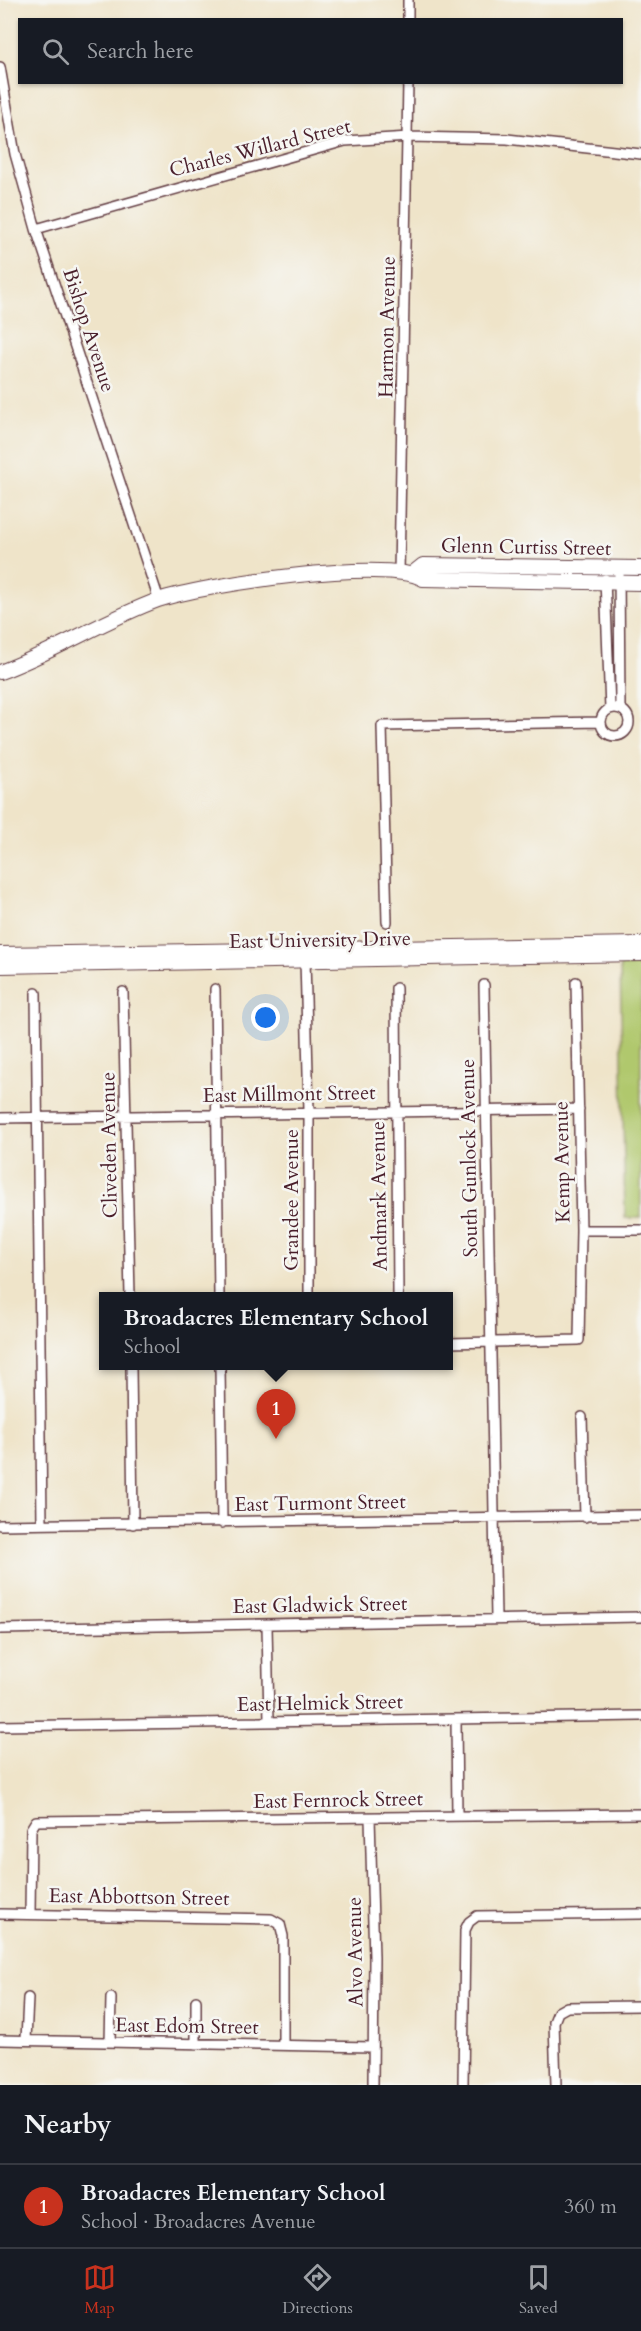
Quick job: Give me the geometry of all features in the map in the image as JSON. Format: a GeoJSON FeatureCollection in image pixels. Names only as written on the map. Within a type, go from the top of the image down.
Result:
{"type":"FeatureCollection","features":[{"type":"Feature","properties":{"kind":"street"},"geometry":{"type":"LineString","coordinates":[[408,0],[408,18]]}},
{"type":"Feature","properties":{"kind":"street","name":"Bishop Avenue"},"geometry":{"type":"LineString","coordinates":[[0,67],[15,154],[36,229],[159,600]]}},
{"type":"Feature","properties":{"kind":"street","name":"Harmon Avenue"},"geometry":{"type":"LineString","coordinates":[[406,573],[408,84]]}},
{"type":"Feature","properties":{"kind":"street","name":"Charles Willard Street"},"geometry":{"type":"LineString","coordinates":[[36,229],[345,141],[409,137],[507,139],[641,154]]}},
{"type":"Feature","properties":{"kind":"street","name":"Glenn Curtiss Street"},"geometry":{"type":"LineString","coordinates":[[406,573],[423,564],[641,568]]}},
{"type":"Feature","properties":{"kind":"street"},"geometry":{"type":"LineString","coordinates":[[604,568],[610,709]]}},
{"type":"Feature","properties":{"kind":"street"},"geometry":{"type":"LineString","coordinates":[[619,568],[620,709],[629,722],[625,732],[620,735],[609,735],[602,727],[602,716],[610,709],[620,709]]}},
{"type":"Feature","properties":{"kind":"street","name":"Glenn Curtiss Street"},"geometry":{"type":"LineString","coordinates":[[0,672],[159,600],[245,582],[337,572],[406,573],[423,579],[641,583]]}},
{"type":"Feature","properties":{"kind":"street"},"geometry":{"type":"LineString","coordinates":[[387,922],[382,726],[601,722]]}},
{"type":"Feature","properties":{"kind":"street","name":"East University Drive"},"geometry":{"type":"LineString","coordinates":[[0,966],[641,944]]}},
{"type":"Feature","properties":{"kind":"street","name":"East University Drive"},"geometry":{"type":"LineString","coordinates":[[0,954],[641,954]]}},
{"type":"Feature","properties":{"kind":"street","name":"Grandee Avenue"},"geometry":{"type":"LineString","coordinates":[[305,955],[309,1111],[309,1292]]}},
{"type":"Feature","properties":{"kind":"street","name":"Kemp Avenue"},"geometry":{"type":"LineString","coordinates":[[489,1342],[579,1340],[581,1230],[576,982]]}},
{"type":"Feature","properties":{"kind":"street","name":"South Gunlock Avenue"},"geometry":{"type":"LineString","coordinates":[[484,985],[496,1618]]}},
{"type":"Feature","properties":{"kind":"street","name":"Andmark Avenue"},"geometry":{"type":"LineString","coordinates":[[396,988],[398,1292]]}},
{"type":"Feature","properties":{"kind":"street"},"geometry":{"type":"LineString","coordinates":[[215,989],[219,1292]]}},
{"type":"Feature","properties":{"kind":"street","name":"Cliveden Avenue"},"geometry":{"type":"LineString","coordinates":[[123,992],[130,1292]]}},
{"type":"Feature","properties":{"kind":"street"},"geometry":{"type":"LineString","coordinates":[[36,993],[42,1524]]}},
{"type":"Feature","properties":{"kind":"street","name":"East Millmont Street"},"geometry":{"type":"LineString","coordinates":[[0,1118],[309,1111],[579,1109]]}},
{"type":"Feature","properties":{"kind":"street"},"geometry":{"type":"LineString","coordinates":[[581,1230],[641,1230]]}},
{"type":"Feature","properties":{"kind":"street"},"geometry":{"type":"LineString","coordinates":[[453,1343],[489,1342]]}},
{"type":"Feature","properties":{"kind":"street"},"geometry":{"type":"LineString","coordinates":[[130,1370],[133,1524]]}},
{"type":"Feature","properties":{"kind":"street"},"geometry":{"type":"LineString","coordinates":[[220,1370],[222,1523]]}},
{"type":"Feature","properties":{"kind":"street"},"geometry":{"type":"LineString","coordinates":[[582,1417],[585,1517]]}},
{"type":"Feature","properties":{"kind":"street","name":"East Turmont Street"},"geometry":{"type":"LineString","coordinates":[[0,1525],[641,1515]]}},
{"type":"Feature","properties":{"kind":"street","name":"East Gladwick Street"},"geometry":{"type":"LineString","coordinates":[[0,1629],[641,1617]]}},
{"type":"Feature","properties":{"kind":"street"},"geometry":{"type":"LineString","coordinates":[[267,1624],[269,1721]]}},
{"type":"Feature","properties":{"kind":"street","name":"East Helmick Street"},"geometry":{"type":"LineString","coordinates":[[0,1726],[641,1716]]}},
{"type":"Feature","properties":{"kind":"street"},"geometry":{"type":"LineString","coordinates":[[456,1719],[457,1816]]}},
{"type":"Feature","properties":{"kind":"street","name":"East Fernrock Street"},"geometry":{"type":"LineString","coordinates":[[30,1914],[31,1829],[36,1821],[641,1814]]}},
{"type":"Feature","properties":{"kind":"street","name":"Alvo Avenue"},"geometry":{"type":"LineString","coordinates":[[370,1818],[374,1958],[372,2085]]}},
{"type":"Feature","properties":{"kind":"street","name":"East Abbottson Street"},"geometry":{"type":"LineString","coordinates":[[0,1914],[259,1917],[277,1922],[281,1929],[284,1946],[283,2045]]}},
{"type":"Feature","properties":{"kind":"street"},"geometry":{"type":"LineString","coordinates":[[463,2085],[465,1930],[469,1922],[477,1916],[641,1914]]}},
{"type":"Feature","properties":{"kind":"street"},"geometry":{"type":"LineString","coordinates":[[26,2040],[28,1998]]}},
{"type":"Feature","properties":{"kind":"street"},"geometry":{"type":"LineString","coordinates":[[111,1998],[111,2042]]}},
{"type":"Feature","properties":{"kind":"street"},"geometry":{"type":"LineString","coordinates":[[196,2001],[196,2044]]}},
{"type":"Feature","properties":{"kind":"street"},"geometry":{"type":"LineString","coordinates":[[556,2085],[554,2022],[558,2012],[567,2007],[641,2006]]}},
{"type":"Feature","properties":{"kind":"street","name":"East Edom Street"},"geometry":{"type":"LineString","coordinates":[[0,2040],[373,2047]]}},
{"type":"Feature","properties":{"kind":"green space"},"geometry":{"type":"Polygon","coordinates":[[[620,963],[641,963],[641,1218],[625,1218],[620,963]]]}},
{"type":"Feature","properties":{"kind":"place","name":"Broadacres Elementary School"},"geometry":{"type":"Point","coordinates":[276,1439]}}]}
